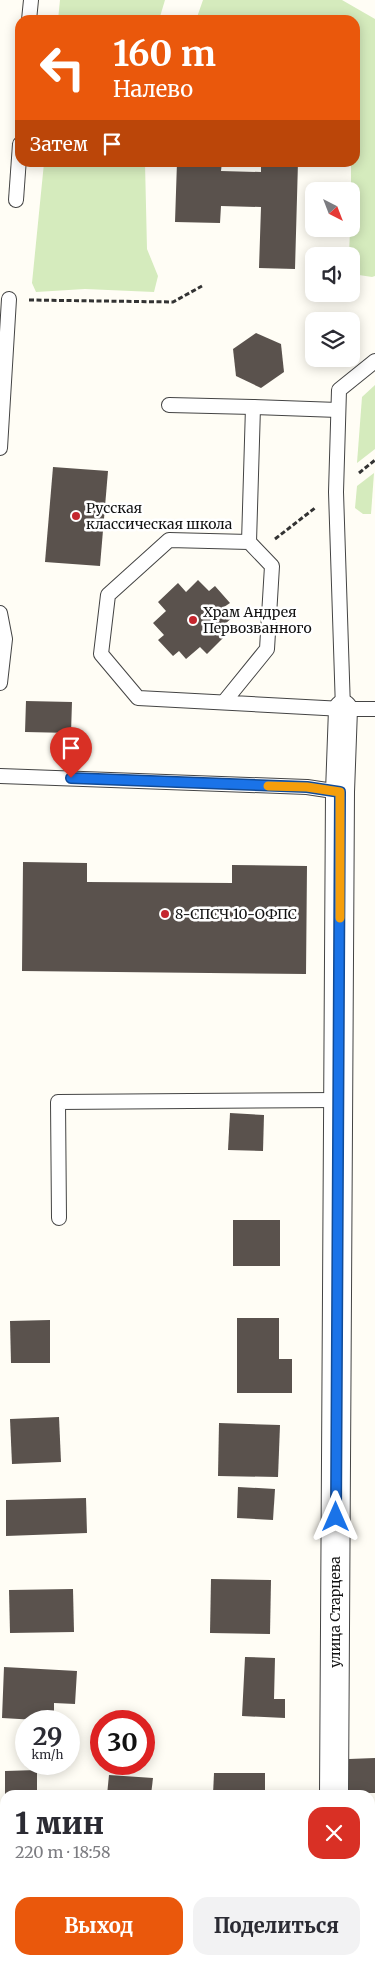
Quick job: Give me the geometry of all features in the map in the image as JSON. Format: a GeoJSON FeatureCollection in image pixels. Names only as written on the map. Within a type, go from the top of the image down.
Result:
{"type":"FeatureCollection","features":[{"type":"Feature","properties":{"kind":"street","name":"улица Старцева"},"geometry":{"type":"LineString","coordinates":[[334,1790],[340,792],[343,709]]}},
{"type":"Feature","properties":{"kind":"lane"},"geometry":{"type":"LineString","coordinates":[[30,15],[31,0]]}},
{"type":"Feature","properties":{"kind":"lane"},"geometry":{"type":"LineString","coordinates":[[16,200],[18,167]]}},
{"type":"Feature","properties":{"kind":"lane"},"geometry":{"type":"LineString","coordinates":[[0,448],[8,299]]}},
{"type":"Feature","properties":{"kind":"lane"},"geometry":{"type":"LineString","coordinates":[[343,709],[336,492],[339,390],[375,361]]}},
{"type":"Feature","properties":{"kind":"lane"},"geometry":{"type":"LineString","coordinates":[[169,405],[338,410]]}},
{"type":"Feature","properties":{"kind":"lane"},"geometry":{"type":"LineString","coordinates":[[249,542],[253,407]]}},
{"type":"Feature","properties":{"kind":"lane"},"geometry":{"type":"LineString","coordinates":[[224,702],[267,649],[272,566],[249,542],[169,540],[108,595],[101,654],[138,698],[343,709],[375,709]]}},
{"type":"Feature","properties":{"kind":"lane"},"geometry":{"type":"LineString","coordinates":[[0,613],[5,639],[0,683]]}},
{"type":"Feature","properties":{"kind":"lane"},"geometry":{"type":"LineString","coordinates":[[0,776],[307,787],[340,792]]}},
{"type":"Feature","properties":{"kind":"lane"},"geometry":{"type":"LineString","coordinates":[[59,1218],[58,1102],[339,1100]]}},
{"type":"Feature","properties":{"kind":"path"},"geometry":{"type":"LineString","coordinates":[[8,299],[174,302],[202,286]]}},
{"type":"Feature","properties":{"kind":"green space"},"geometry":{"type":"Polygon","coordinates":[[[60,0],[165,0],[160,15],[58,15],[60,0]]]}},
{"type":"Feature","properties":{"kind":"green space"},"geometry":{"type":"Polygon","coordinates":[[[203,0],[342,0],[375,19],[375,276],[372,277],[360,275],[360,247],[349,247],[350,238],[360,238],[360,182],[351,182],[351,167],[360,167],[360,15],[198,15],[203,0]]]}},
{"type":"Feature","properties":{"kind":"green space"},"geometry":{"type":"Polygon","coordinates":[[[44,167],[145,167],[147,249],[158,276],[154,292],[85,289],[36,292],[32,283],[44,167]]]}},
{"type":"Feature","properties":{"kind":"green space"},"geometry":{"type":"Polygon","coordinates":[[[375,385],[375,449],[357,463],[362,397],[375,385]]]}},
{"type":"Feature","properties":{"kind":"green space"},"geometry":{"type":"Polygon","coordinates":[[[374,473],[371,514],[363,514],[355,508],[357,486],[374,473]]]}},
{"type":"Feature","properties":{"kind":"building"},"geometry":{"type":"Polygon","coordinates":[[[177,167],[221,167],[221,171],[261,172],[261,167],[298,167],[295,269],[259,268],[261,207],[221,206],[220,223],[175,222],[177,167]]]}},
{"type":"Feature","properties":{"kind":"building"},"geometry":{"type":"Polygon","coordinates":[[[256,333],[281,344],[284,372],[261,388],[236,376],[233,349],[256,333]]]}},
{"type":"Feature","properties":{"kind":"building","name":"Русская классическая школа"},"geometry":{"type":"Polygon","coordinates":[[[53,467],[108,471],[100,566],[45,562],[53,467]]]}},
{"type":"Feature","properties":{"kind":"building","name":"Храм Андрея Первозванного"},"geometry":{"type":"Polygon","coordinates":[[[198,580],[209,591],[215,586],[230,603],[224,607],[233,617],[219,629],[225,636],[207,654],[200,647],[186,659],[179,651],[173,656],[158,640],[164,635],[153,623],[166,611],[158,602],[178,583],[186,592],[198,580]]]}},
{"type":"Feature","properties":{"kind":"building"},"geometry":{"type":"Polygon","coordinates":[[[26,701],[72,702],[71,733],[25,732],[26,701]]]}},
{"type":"Feature","properties":{"kind":"building","name":"8-СПСЧ 10-ОФПС"},"geometry":{"type":"Polygon","coordinates":[[[23,862],[87,863],[87,882],[232,883],[232,865],[307,866],[306,974],[22,971],[23,862]]]}},
{"type":"Feature","properties":{"kind":"building"},"geometry":{"type":"Polygon","coordinates":[[[230,1113],[264,1115],[263,1151],[228,1150],[230,1113]]]}},
{"type":"Feature","properties":{"kind":"building"},"geometry":{"type":"Polygon","coordinates":[[[233,1220],[280,1220],[280,1266],[233,1266],[233,1220]]]}},
{"type":"Feature","properties":{"kind":"building"},"geometry":{"type":"Polygon","coordinates":[[[237,1318],[279,1318],[279,1359],[292,1359],[292,1393],[237,1393],[237,1318]]]}},
{"type":"Feature","properties":{"kind":"building"},"geometry":{"type":"Polygon","coordinates":[[[50,1320],[50,1363],[11,1363],[10,1321],[50,1320]]]}},
{"type":"Feature","properties":{"kind":"building"},"geometry":{"type":"Polygon","coordinates":[[[59,1417],[61,1462],[12,1464],[10,1419],[59,1417]]]}},
{"type":"Feature","properties":{"kind":"building"},"geometry":{"type":"Polygon","coordinates":[[[219,1423],[280,1425],[278,1477],[218,1476],[219,1423]]]}},
{"type":"Feature","properties":{"kind":"building"},"geometry":{"type":"Polygon","coordinates":[[[238,1487],[275,1489],[273,1520],[237,1518],[238,1487]]]}},
{"type":"Feature","properties":{"kind":"building"},"geometry":{"type":"Polygon","coordinates":[[[86,1498],[87,1533],[6,1536],[6,1500],[86,1498]]]}},
{"type":"Feature","properties":{"kind":"building"},"geometry":{"type":"Polygon","coordinates":[[[211,1579],[271,1580],[270,1634],[210,1633],[211,1579]]]}},
{"type":"Feature","properties":{"kind":"building"},"geometry":{"type":"Polygon","coordinates":[[[73,1589],[74,1632],[10,1633],[9,1590],[73,1589]]]}},
{"type":"Feature","properties":{"kind":"building"},"geometry":{"type":"Polygon","coordinates":[[[245,1657],[275,1658],[274,1699],[285,1699],[285,1718],[242,1716],[245,1657]]]}},
{"type":"Feature","properties":{"kind":"building"},"geometry":{"type":"Polygon","coordinates":[[[4,1667],[77,1671],[75,1704],[54,1703],[54,1710],[15,1710],[15,1719],[2,1718],[4,1667]]]}},
{"type":"Feature","properties":{"kind":"building"},"geometry":{"type":"Polygon","coordinates":[[[375,1758],[375,1790],[349,1790],[349,1759],[375,1758]]]}},
{"type":"Feature","properties":{"kind":"building"},"geometry":{"type":"Polygon","coordinates":[[[5,1771],[15,1771],[15,1775],[37,1775],[37,1790],[5,1790],[5,1771]]]}},
{"type":"Feature","properties":{"kind":"building"},"geometry":{"type":"Polygon","coordinates":[[[214,1773],[265,1773],[265,1790],[213,1790],[214,1773]]]}},
{"type":"Feature","properties":{"kind":"building"},"geometry":{"type":"Polygon","coordinates":[[[109,1775],[153,1778],[152,1790],[108,1790],[109,1775]]]}},
{"type":"Feature","properties":{"kind":"slow traffic"},"geometry":{"type":"LineString","coordinates":[[268,786],[307,787],[340,792],[340,918]]}},
{"type":"Feature","properties":{"kind":"place","name":"Русская классическая школа"},"geometry":{"type":"Point","coordinates":[76,516]}},
{"type":"Feature","properties":{"kind":"place","name":"Храм Андрея Первозванного"},"geometry":{"type":"Point","coordinates":[193,620]}},
{"type":"Feature","properties":{"kind":"place","name":"8-СПСЧ 10-ОФПС"},"geometry":{"type":"Point","coordinates":[165,914]}},
{"type":"Feature","properties":{"kind":"route"},"geometry":{"type":"LineString","coordinates":[[71,778],[307,787],[340,792],[336,1517]]}}]}
